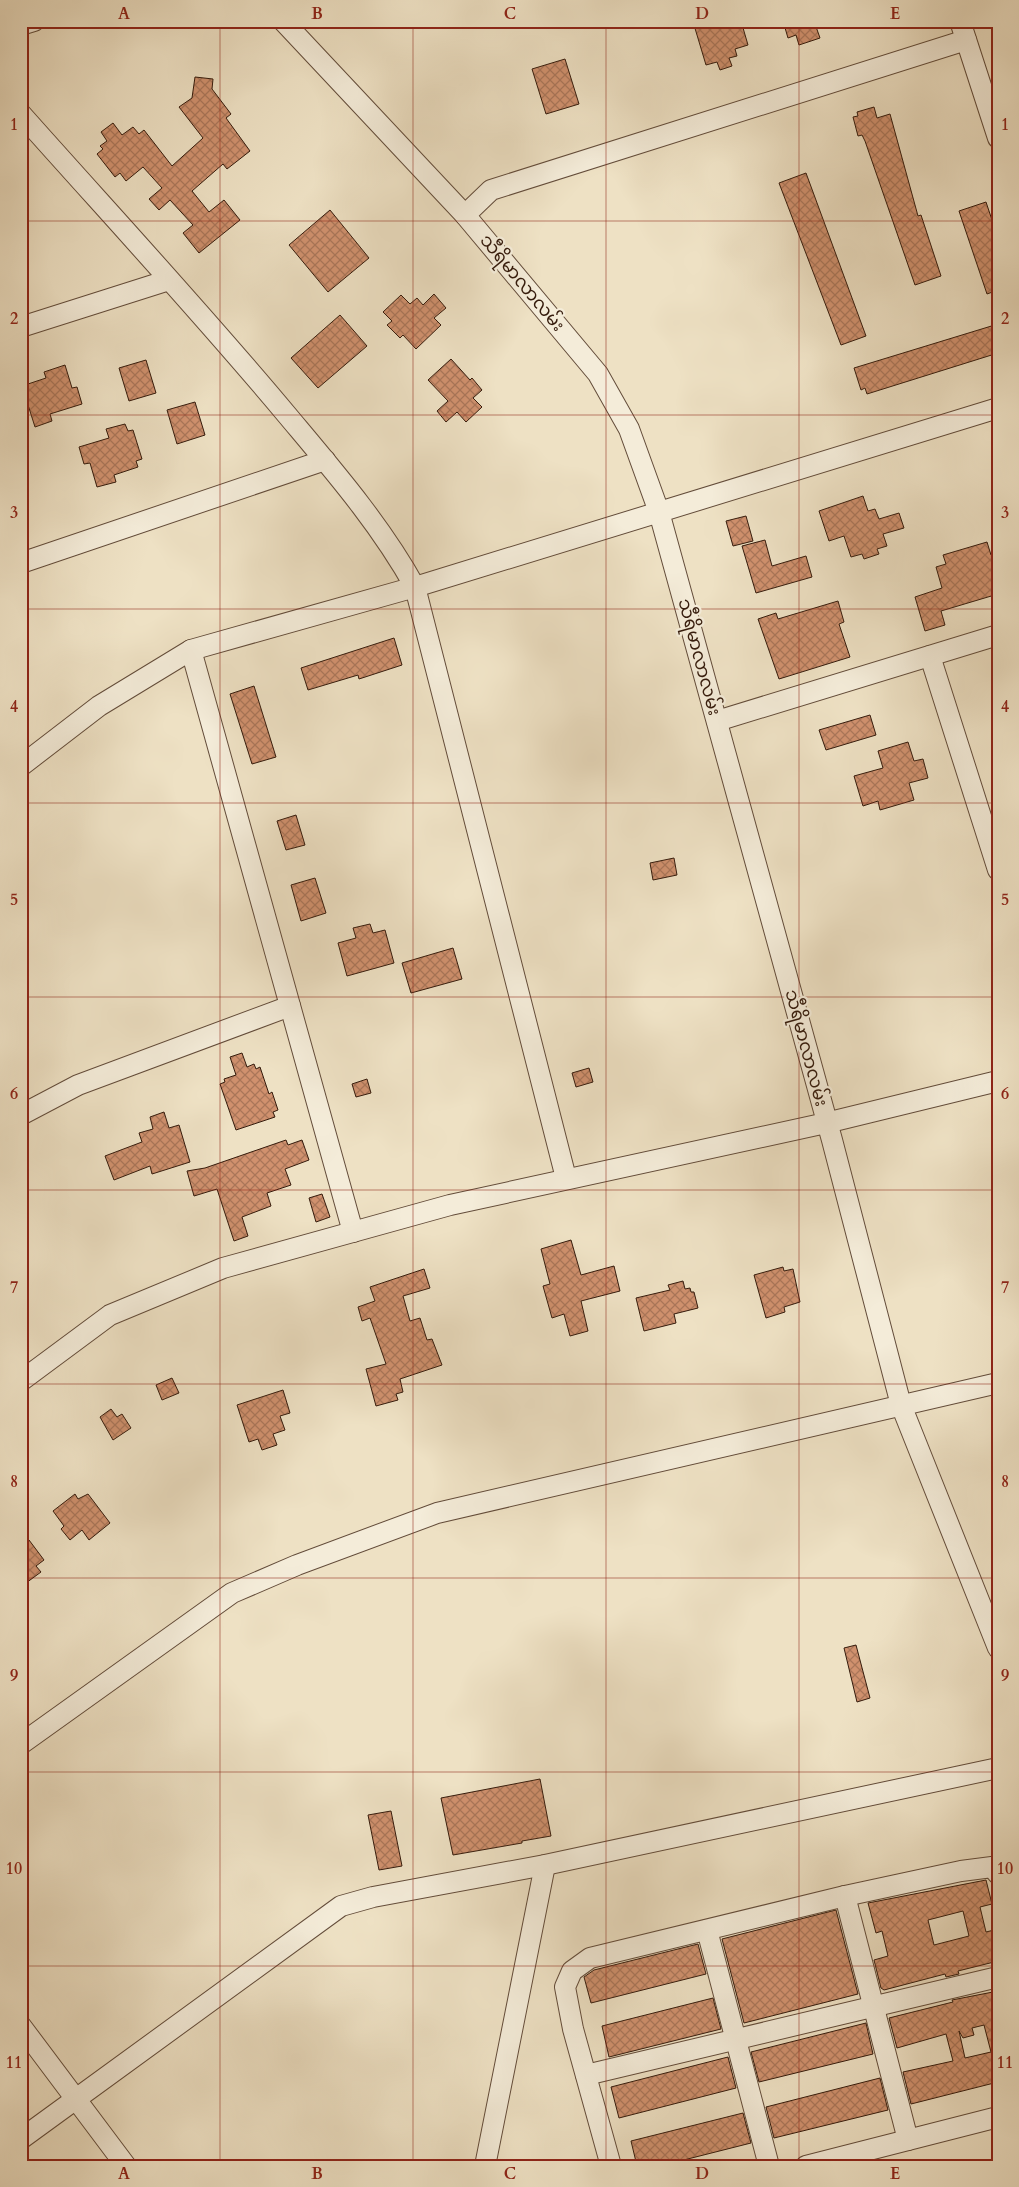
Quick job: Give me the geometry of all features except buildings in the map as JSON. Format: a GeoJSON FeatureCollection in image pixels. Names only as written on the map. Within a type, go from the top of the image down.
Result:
{"type":"FeatureCollection","features":[{"type":"Feature","properties":{"kind":"street"},"geometry":{"type":"LineString","coordinates":[[21,25],[34,21]]}},
{"type":"Feature","properties":{"kind":"street","name":"သီရိမာလာလမ်း"},"geometry":{"type":"LineString","coordinates":[[283,21],[465,215],[598,374],[629,429],[659,512],[826,1123],[900,1405],[998,1648]]}},
{"type":"Feature","properties":{"kind":"street"},"geometry":{"type":"LineString","coordinates":[[465,215],[490,190],[963,31],[998,138]]}},
{"type":"Feature","properties":{"kind":"street"},"geometry":{"type":"LineString","coordinates":[[21,114],[243,363],[325,460],[369,514],[397,555],[415,587],[566,1178]]}},
{"type":"Feature","properties":{"kind":"street"},"geometry":{"type":"LineString","coordinates":[[21,327],[169,280]]}},
{"type":"Feature","properties":{"kind":"street"},"geometry":{"type":"LineString","coordinates":[[21,766],[99,706],[191,650],[415,587],[998,408]]}},
{"type":"Feature","properties":{"kind":"street"},"geometry":{"type":"LineString","coordinates":[[21,563],[325,460]]}},
{"type":"Feature","properties":{"kind":"street"},"geometry":{"type":"LineString","coordinates":[[717,721],[998,635]]}},
{"type":"Feature","properties":{"kind":"street"},"geometry":{"type":"LineString","coordinates":[[191,650],[353,1232]]}},
{"type":"Feature","properties":{"kind":"street"},"geometry":{"type":"LineString","coordinates":[[930,656],[998,870]]}},
{"type":"Feature","properties":{"kind":"street"},"geometry":{"type":"LineString","coordinates":[[21,1115],[78,1085],[290,1006]]}},
{"type":"Feature","properties":{"kind":"street"},"geometry":{"type":"LineString","coordinates":[[21,1381],[110,1315],[223,1268],[450,1205],[566,1178],[826,1123],[998,1081]]}},
{"type":"Feature","properties":{"kind":"street"},"geometry":{"type":"LineString","coordinates":[[21,1744],[232,1593],[298,1565],[437,1513],[998,1383]]}},
{"type":"Feature","properties":{"kind":"street"},"geometry":{"type":"LineString","coordinates":[[21,2139],[341,1906],[374,1897],[545,1865],[998,1768]]}},
{"type":"Feature","properties":{"kind":"street"},"geometry":{"type":"LineString","coordinates":[[485,2166],[545,1865]]}},
{"type":"Feature","properties":{"kind":"street"},"geometry":{"type":"LineString","coordinates":[[611,2166],[573,2029],[565,1987],[572,1971],[590,1958],[845,1896],[992,1867],[998,1874]]}},
{"type":"Feature","properties":{"kind":"street"},"geometry":{"type":"LineString","coordinates":[[845,1896],[908,2140]]}},
{"type":"Feature","properties":{"kind":"street"},"geometry":{"type":"LineString","coordinates":[[707,1930],[769,2166]]}},
{"type":"Feature","properties":{"kind":"street"},"geometry":{"type":"LineString","coordinates":[[586,2075],[998,1977]]}},
{"type":"Feature","properties":{"kind":"street"},"geometry":{"type":"LineString","coordinates":[[21,2026],[126,2166]]}},
{"type":"Feature","properties":{"kind":"street"},"geometry":{"type":"LineString","coordinates":[[806,2166],[998,2117]]}}]}
